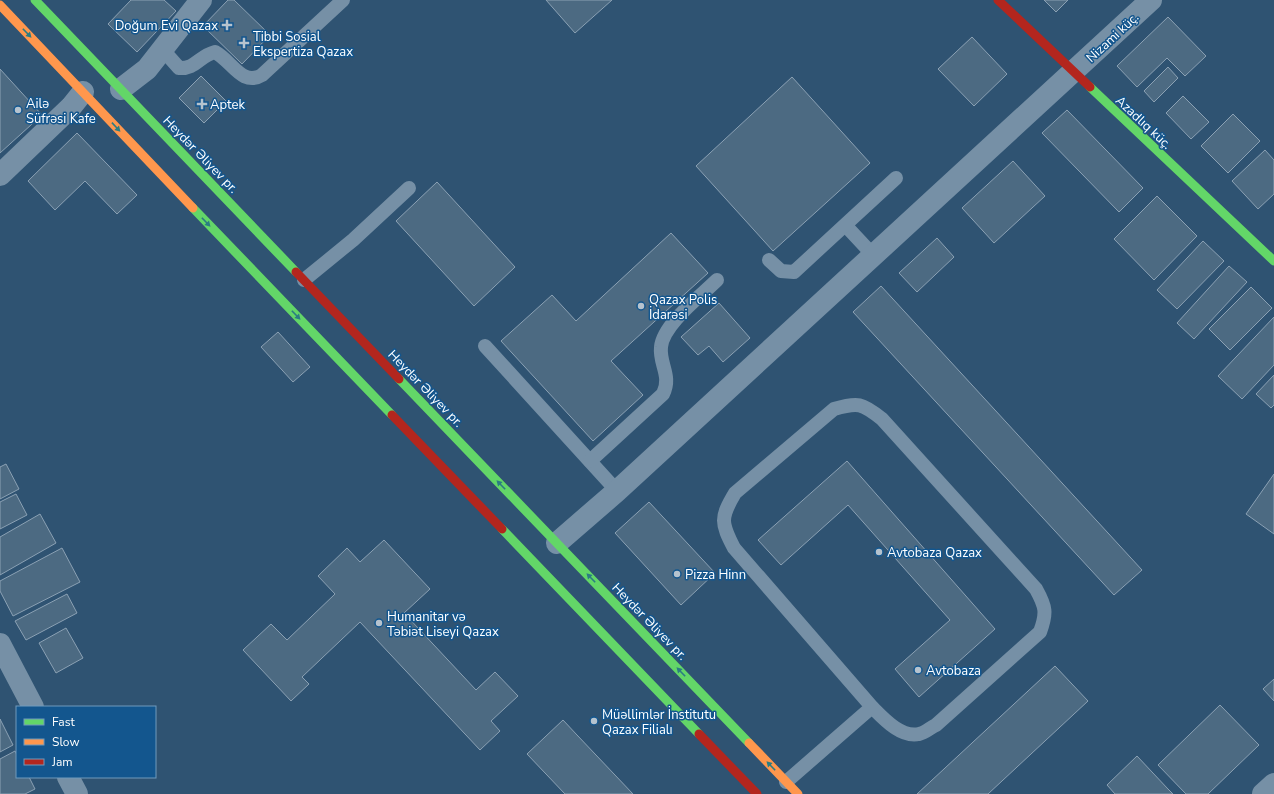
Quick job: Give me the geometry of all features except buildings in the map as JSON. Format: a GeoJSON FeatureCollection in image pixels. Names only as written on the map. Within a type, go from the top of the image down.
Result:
{"type":"FeatureCollection","features":[{"type":"Feature","properties":{"kind":"main road","name":"Heydər Əliyev pr."},"geometry":{"type":"LineString","coordinates":[[35,0],[118,92],[304,280],[557,543],[782,786],[798,794]]}},
{"type":"Feature","properties":{"kind":"main road","name":"Azadlıq küç."},"geometry":{"type":"LineString","coordinates":[[998,0],[1073,73],[1274,261]]}},
{"type":"Feature","properties":{"kind":"main road"},"geometry":{"type":"LineString","coordinates":[[0,5],[83,92],[103,108],[757,794]]}},
{"type":"Feature","properties":{"kind":"street"},"geometry":{"type":"LineString","coordinates":[[118,92],[147,69],[201,0]]}},
{"type":"Feature","properties":{"kind":"street","name":"Nizami küç."},"geometry":{"type":"LineString","coordinates":[[557,543],[617,491],[1151,0]]}},
{"type":"Feature","properties":{"kind":"street"},"geometry":{"type":"LineString","coordinates":[[0,175],[71,107],[83,92]]}},
{"type":"Feature","properties":{"kind":"street"},"geometry":{"type":"LineString","coordinates":[[0,644],[32,706]]}},
{"type":"Feature","properties":{"kind":"street"},"geometry":{"type":"LineString","coordinates":[[69,778],[77,794]]}},
{"type":"Feature","properties":{"kind":"street"},"geometry":{"type":"LineString","coordinates":[[1264,794],[1274,784]]}},
{"type":"Feature","properties":{"kind":"lane"},"geometry":{"type":"LineString","coordinates":[[163,50],[179,68],[186,68],[195,65],[205,54],[215,52],[221,55],[246,79],[255,80],[342,0]]}},
{"type":"Feature","properties":{"kind":"lane"},"geometry":{"type":"LineString","coordinates":[[769,260],[781,271],[794,272],[846,226],[896,178]]}},
{"type":"Feature","properties":{"kind":"lane"},"geometry":{"type":"LineString","coordinates":[[304,280],[353,240],[409,188]]}},
{"type":"Feature","properties":{"kind":"lane"},"geometry":{"type":"LineString","coordinates":[[846,226],[874,256]]}},
{"type":"Feature","properties":{"kind":"lane"},"geometry":{"type":"LineString","coordinates":[[590,461],[663,394],[668,385],[661,348],[667,329],[717,280]]}},
{"type":"Feature","properties":{"kind":"lane"},"geometry":{"type":"LineString","coordinates":[[485,346],[617,491]]}},
{"type":"Feature","properties":{"kind":"lane"},"geometry":{"type":"LineString","coordinates":[[851,404],[866,406],[882,418],[1036,589],[1045,605],[1044,620],[1040,632],[936,725],[919,734],[903,732],[888,723],[872,707],[734,548],[724,529],[724,511],[735,493],[834,409],[851,404]]}},
{"type":"Feature","properties":{"kind":"lane"},"geometry":{"type":"LineString","coordinates":[[782,786],[872,707]]}},
{"type":"Feature","properties":{"kind":"traffic: fast"},"geometry":{"type":"LineString","coordinates":[[35,0],[296,272]]}},
{"type":"Feature","properties":{"kind":"traffic: fast"},"geometry":{"type":"LineString","coordinates":[[1090,87],[1274,261]]}},
{"type":"Feature","properties":{"kind":"traffic: fast"},"geometry":{"type":"LineString","coordinates":[[193,208],[392,415]]}},
{"type":"Feature","properties":{"kind":"traffic: fast"},"geometry":{"type":"LineString","coordinates":[[399,379],[749,743]]}},
{"type":"Feature","properties":{"kind":"traffic: fast"},"geometry":{"type":"LineString","coordinates":[[502,529],[699,734]]}},
{"type":"Feature","properties":{"kind":"traffic: slow"},"geometry":{"type":"LineString","coordinates":[[0,5],[193,208]]}},
{"type":"Feature","properties":{"kind":"traffic: slow"},"geometry":{"type":"LineString","coordinates":[[749,743],[798,794]]}},
{"type":"Feature","properties":{"kind":"traffic: jam"},"geometry":{"type":"LineString","coordinates":[[998,0],[1090,87]]}},
{"type":"Feature","properties":{"kind":"traffic: jam"},"geometry":{"type":"LineString","coordinates":[[296,272],[399,379]]}},
{"type":"Feature","properties":{"kind":"traffic: jam"},"geometry":{"type":"LineString","coordinates":[[392,415],[502,529]]}},
{"type":"Feature","properties":{"kind":"traffic: jam"},"geometry":{"type":"LineString","coordinates":[[699,734],[757,794]]}},
{"type":"Feature","properties":{"kind":"place","name":"Doğum Evi Qazax"},"geometry":{"type":"Point","coordinates":[227,25]}},
{"type":"Feature","properties":{"kind":"place","name":"Tibbi Sosial Ekspertiza Qazax"},"geometry":{"type":"Point","coordinates":[244,43]}},
{"type":"Feature","properties":{"kind":"place","name":"Aptek"},"geometry":{"type":"Point","coordinates":[202,104]}},
{"type":"Feature","properties":{"kind":"place","name":"Ailə Süfrəsi Kafe"},"geometry":{"type":"Point","coordinates":[18,110]}},
{"type":"Feature","properties":{"kind":"place","name":"Qazax Polis İdarəsi"},"geometry":{"type":"Point","coordinates":[641,306]}},
{"type":"Feature","properties":{"kind":"place","name":"Avtobaza Qazax"},"geometry":{"type":"Point","coordinates":[879,552]}},
{"type":"Feature","properties":{"kind":"place","name":"Pizza Hinn"},"geometry":{"type":"Point","coordinates":[677,574]}},
{"type":"Feature","properties":{"kind":"place","name":"Humanitar və Təbiət Liseyi Qazax"},"geometry":{"type":"Point","coordinates":[379,623]}},
{"type":"Feature","properties":{"kind":"place","name":"Avtobaza"},"geometry":{"type":"Point","coordinates":[918,670]}},
{"type":"Feature","properties":{"kind":"place","name":"Müəllimlər İnstitutu Qazax Filialı"},"geometry":{"type":"Point","coordinates":[594,721]}}]}
